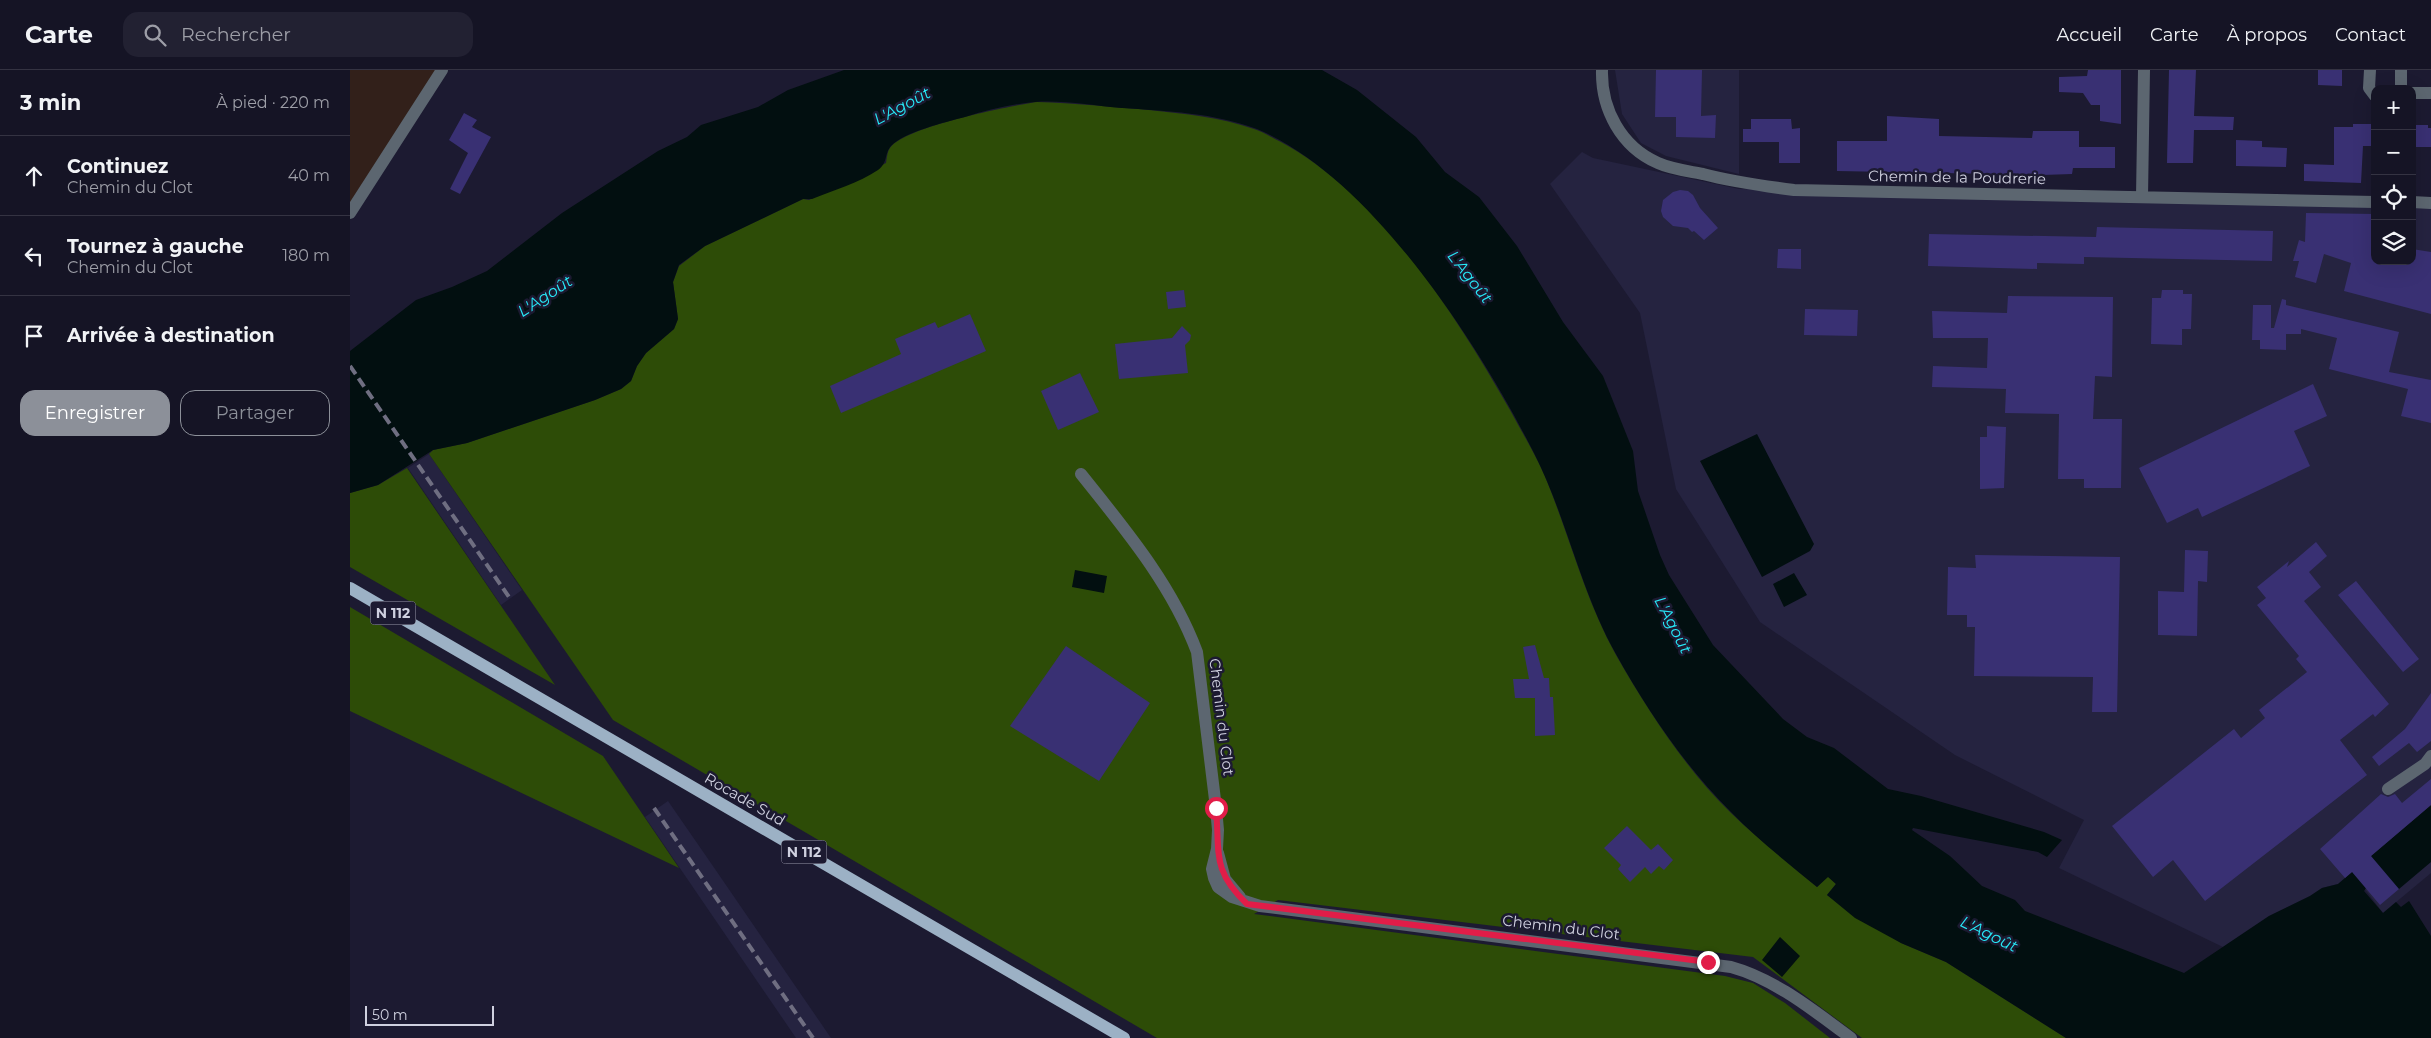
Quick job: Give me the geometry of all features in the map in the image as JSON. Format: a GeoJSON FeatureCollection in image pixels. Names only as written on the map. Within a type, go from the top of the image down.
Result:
{"type":"FeatureCollection","features":[{"type":"Feature","properties":{"kind":"main road","name":"Rocade Sud"},"geometry":{"type":"LineString","coordinates":[[350,588],[1124,1038]]}},
{"type":"Feature","properties":{"kind":"street"},"geometry":{"type":"LineString","coordinates":[[350,213],[442,70]]}},
{"type":"Feature","properties":{"kind":"street","name":"Chemin de la Poudrerie"},"geometry":{"type":"LineString","coordinates":[[1602,70],[1602,84],[1608,108],[1619,132],[1636,151],[1659,164],[1736,182],[1794,190],[2371,202]]}},
{"type":"Feature","properties":{"kind":"street"},"geometry":{"type":"LineString","coordinates":[[2142,197],[2144,70]]}},
{"type":"Feature","properties":{"kind":"street"},"geometry":{"type":"LineString","coordinates":[[2370,70],[2369,88],[2371,91]]}},
{"type":"Feature","properties":{"kind":"street"},"geometry":{"type":"LineString","coordinates":[[2401,70],[2401,85]]}},
{"type":"Feature","properties":{"kind":"street"},"geometry":{"type":"LineString","coordinates":[[2416,93],[2431,93]]}},
{"type":"Feature","properties":{"kind":"street"},"geometry":{"type":"LineString","coordinates":[[2416,202],[2431,203]]}},
{"type":"Feature","properties":{"kind":"street","name":"Chemin du Clot"},"geometry":{"type":"LineString","coordinates":[[1081,474],[1145,557],[1186,626],[1197,652],[1216,808],[1217,850],[1224,879],[1247,904],[1730,967],[1747,971],[1767,981],[1851,1038]]}},
{"type":"Feature","properties":{"kind":"street"},"geometry":{"type":"LineString","coordinates":[[2388,788],[2425,764],[2431,756]]}},
{"type":"Feature","properties":{"kind":"shaded area"},"geometry":{"type":"Polygon","coordinates":[[[350,70],[437,70],[350,205],[350,70]]]}},
{"type":"Feature","properties":{"kind":"shaded area"},"geometry":{"type":"Polygon","coordinates":[[[1615,70],[1739,70],[1739,174],[1666,156],[1641,143],[1622,114],[1615,70]]]}},
{"type":"Feature","properties":{"kind":"shaded area"},"geometry":{"type":"Polygon","coordinates":[[[1582,152],[1593,158],[1739,189],[2371,201],[2371,265],[2416,265],[2416,202],[2431,202],[2431,873],[2383,913],[2352,872],[2338,884],[2322,888],[2269,916],[2223,947],[2059,868],[2084,820],[1955,755],[1760,622],[1676,489],[1640,313],[1550,184],[1582,152]]]}},
{"type":"Feature","properties":{"kind":"shaded area"},"geometry":{"type":"Polygon","coordinates":[[[429,454],[522,590],[501,605],[408,468],[429,454]]]}},
{"type":"Feature","properties":{"kind":"shaded area"},"geometry":{"type":"Polygon","coordinates":[[[668,801],[831,1038],[796,1038],[645,817],[668,801]]]}},
{"type":"Feature","properties":{"kind":"green space"},"geometry":{"type":"Polygon","coordinates":[[[1037,102],[1176,113],[1241,125],[1281,142],[1317,165],[1351,193],[1412,260],[1440,297],[1489,373],[1537,459],[1558,510],[1588,594],[1616,655],[1654,718],[1714,796],[1741,823],[1817,887],[1828,876],[1836,884],[1827,895],[1901,943],[1946,962],[2066,1038],[1862,1038],[1753,957],[1278,900],[1254,914],[1725,976],[1753,983],[1785,1003],[1830,1038],[1157,1038],[613,720],[429,454],[433,450],[467,443],[595,400],[621,389],[631,381],[637,366],[646,353],[674,329],[678,319],[673,282],[679,266],[705,246],[803,199],[809,200],[886,163],[890,148],[899,140],[915,133],[958,119],[1037,102]]]}},
{"type":"Feature","properties":{"kind":"green space"},"geometry":{"type":"Polygon","coordinates":[[[407,468],[555,685],[350,567],[350,493],[378,485],[407,468]]]}},
{"type":"Feature","properties":{"kind":"green space"},"geometry":{"type":"Polygon","coordinates":[[[350,607],[603,756],[679,868],[350,711],[350,607]]]}},
{"type":"Feature","properties":{"kind":"water","name":"L'Agoût"},"geometry":{"type":"Polygon","coordinates":[[[844,70],[1322,70],[1357,90],[1416,137],[1445,172],[1479,197],[1517,246],[1563,322],[1603,376],[1633,451],[1638,491],[1660,555],[1669,575],[1713,645],[1783,719],[1807,737],[1834,748],[1888,789],[1921,796],[2044,832],[2062,840],[2047,857],[2038,852],[1913,828],[1912,830],[1950,856],[1982,886],[2015,900],[2025,911],[2184,973],[2269,916],[2322,888],[2338,884],[2431,805],[2431,862],[2399,889],[2366,888],[2364,891],[2383,913],[2396,902],[2401,907],[2409,901],[2431,936],[2431,1038],[2066,1038],[1946,962],[1901,943],[1855,918],[1827,895],[1836,884],[1828,877],[1817,887],[1762,841],[1713,794],[1668,737],[1628,675],[1603,630],[1556,503],[1534,453],[1484,364],[1453,316],[1418,268],[1381,224],[1341,184],[1299,152],[1257,129],[1224,119],[1156,110],[1068,102],[1026,103],[982,112],[905,136],[891,146],[881,167],[871,175],[812,199],[803,199],[705,246],[679,265],[673,282],[678,319],[674,329],[646,353],[637,366],[631,381],[621,389],[595,400],[467,443],[433,450],[378,485],[350,493],[350,351],[416,300],[452,287],[487,271],[562,213],[658,151],[687,137],[701,125],[758,107],[788,90],[844,70]]]}},
{"type":"Feature","properties":{"kind":"water"},"geometry":{"type":"Polygon","coordinates":[[[1757,434],[1814,544],[1810,551],[1762,577],[1700,461],[1757,434]]]}},
{"type":"Feature","properties":{"kind":"water"},"geometry":{"type":"Polygon","coordinates":[[[1075,570],[1107,576],[1104,593],[1072,587],[1075,570]]]}},
{"type":"Feature","properties":{"kind":"water"},"geometry":{"type":"Polygon","coordinates":[[[1794,573],[1807,595],[1784,607],[1773,584],[1794,573]]]}},
{"type":"Feature","properties":{"kind":"water"},"geometry":{"type":"Polygon","coordinates":[[[1780,937],[1800,956],[1782,977],[1762,960],[1780,937]]]}},
{"type":"Feature","properties":{"kind":"building"},"geometry":{"type":"Polygon","coordinates":[[[1656,70],[1702,70],[1701,116],[1716,115],[1715,138],[1676,137],[1676,117],[1655,117],[1656,70]]]}},
{"type":"Feature","properties":{"kind":"building"},"geometry":{"type":"Polygon","coordinates":[[[2088,70],[2121,70],[2121,124],[2100,121],[2100,105],[2091,105],[2083,93],[2059,92],[2059,77],[2087,76],[2088,70]]]}},
{"type":"Feature","properties":{"kind":"building"},"geometry":{"type":"Polygon","coordinates":[[[2169,70],[2196,70],[2194,116],[2234,117],[2233,130],[2194,130],[2193,163],[2167,163],[2169,70]]]}},
{"type":"Feature","properties":{"kind":"building"},"geometry":{"type":"Polygon","coordinates":[[[2318,70],[2342,70],[2342,86],[2318,85],[2318,70]]]}},
{"type":"Feature","properties":{"kind":"building"},"geometry":{"type":"Polygon","coordinates":[[[464,113],[477,120],[472,127],[491,137],[460,194],[450,189],[468,153],[449,140],[464,113]]]}},
{"type":"Feature","properties":{"kind":"building"},"geometry":{"type":"Polygon","coordinates":[[[1887,116],[1939,119],[1939,136],[2032,138],[2033,131],[2079,131],[2079,147],[2115,147],[2115,168],[2073,168],[2072,174],[2042,175],[1837,171],[1837,141],[1887,141],[1887,116]]]}},
{"type":"Feature","properties":{"kind":"building"},"geometry":{"type":"Polygon","coordinates":[[[1751,119],[1791,119],[1792,129],[1800,128],[1800,163],[1779,163],[1779,142],[1743,142],[1743,129],[1751,129],[1751,119]]]}},
{"type":"Feature","properties":{"kind":"building"},"geometry":{"type":"Polygon","coordinates":[[[2353,124],[2371,124],[2371,146],[2363,146],[2361,183],[2304,181],[2304,164],[2334,165],[2334,127],[2353,127],[2353,124]]]}},
{"type":"Feature","properties":{"kind":"building"},"geometry":{"type":"Polygon","coordinates":[[[2416,125],[2428,125],[2428,128],[2431,128],[2431,147],[2416,147],[2416,125]]]}},
{"type":"Feature","properties":{"kind":"building"},"geometry":{"type":"Polygon","coordinates":[[[2236,140],[2262,141],[2262,147],[2287,148],[2286,167],[2236,166],[2236,140]]]}},
{"type":"Feature","properties":{"kind":"building"},"geometry":{"type":"Polygon","coordinates":[[[1680,190],[1688,191],[1693,195],[1700,208],[1718,228],[1704,240],[1688,228],[1673,226],[1663,217],[1661,211],[1663,200],[1673,192],[1680,190]]]}},
{"type":"Feature","properties":{"kind":"building"},"geometry":{"type":"Polygon","coordinates":[[[2306,213],[2371,214],[2371,265],[2416,265],[2416,250],[2431,252],[2431,314],[2344,291],[2351,263],[2324,254],[2316,283],[2295,277],[2299,261],[2293,261],[2299,240],[2305,242],[2306,213]]]}},
{"type":"Feature","properties":{"kind":"building"},"geometry":{"type":"Polygon","coordinates":[[[2097,227],[2273,231],[2272,261],[2084,257],[2084,264],[2037,263],[2037,269],[1928,266],[1929,234],[2096,237],[2097,227]]]}},
{"type":"Feature","properties":{"kind":"building"},"geometry":{"type":"Polygon","coordinates":[[[1778,249],[1801,249],[1801,269],[1777,268],[1778,249]]]}},
{"type":"Feature","properties":{"kind":"building"},"geometry":{"type":"Polygon","coordinates":[[[1184,290],[1186,307],[1168,309],[1166,292],[1184,290]]]}},
{"type":"Feature","properties":{"kind":"building"},"geometry":{"type":"Polygon","coordinates":[[[2162,290],[2183,290],[2183,294],[2192,294],[2191,329],[2182,329],[2182,345],[2151,344],[2152,298],[2161,298],[2162,290]]]}},
{"type":"Feature","properties":{"kind":"building"},"geometry":{"type":"Polygon","coordinates":[[[2008,296],[2113,297],[2112,377],[2095,376],[2093,419],[2122,419],[2121,488],[2084,488],[2084,479],[2058,479],[2059,414],[2005,413],[2006,389],[1932,387],[1933,366],[1987,368],[1988,338],[1933,338],[1932,311],[2007,313],[2008,296]]]}},
{"type":"Feature","properties":{"kind":"building"},"geometry":{"type":"Polygon","coordinates":[[[2282,299],[2286,300],[2286,305],[2399,332],[2389,372],[2431,380],[2431,423],[2401,416],[2408,389],[2329,369],[2337,338],[2301,329],[2301,334],[2286,334],[2286,350],[2260,349],[2260,340],[2252,340],[2253,305],[2271,305],[2271,328],[2274,328],[2282,299]]]}},
{"type":"Feature","properties":{"kind":"building"},"geometry":{"type":"Polygon","coordinates":[[[1805,309],[1858,310],[1857,336],[1804,335],[1805,309]]]}},
{"type":"Feature","properties":{"kind":"building"},"geometry":{"type":"Polygon","coordinates":[[[970,314],[986,351],[841,413],[830,386],[901,354],[895,339],[935,322],[938,328],[970,314]]]}},
{"type":"Feature","properties":{"kind":"building"},"geometry":{"type":"Polygon","coordinates":[[[1182,326],[1191,335],[1190,340],[1185,345],[1188,373],[1119,379],[1115,344],[1172,338],[1182,326]]]}},
{"type":"Feature","properties":{"kind":"building"},"geometry":{"type":"Polygon","coordinates":[[[1080,373],[1099,412],[1058,430],[1041,391],[1080,373]]]}},
{"type":"Feature","properties":{"kind":"building"},"geometry":{"type":"Polygon","coordinates":[[[2313,384],[2327,416],[2294,431],[2310,466],[2202,517],[2198,508],[2167,523],[2139,468],[2313,384]]]}},
{"type":"Feature","properties":{"kind":"building"},"geometry":{"type":"Polygon","coordinates":[[[1987,426],[2006,427],[2004,488],[1980,489],[1980,437],[1987,437],[1987,426]]]}},
{"type":"Feature","properties":{"kind":"building"},"geometry":{"type":"Polygon","coordinates":[[[2316,542],[2327,556],[2309,572],[2321,587],[2304,601],[2389,704],[2375,717],[2373,714],[2340,740],[2367,775],[2205,901],[2173,860],[2153,877],[2112,826],[2234,729],[2241,738],[2265,718],[2259,710],[2307,672],[2296,659],[2299,656],[2257,605],[2266,598],[2257,587],[2289,561],[2287,567],[2316,542]]]}},
{"type":"Feature","properties":{"kind":"building"},"geometry":{"type":"Polygon","coordinates":[[[2185,550],[2208,551],[2207,582],[2198,581],[2197,636],[2158,635],[2158,591],[2184,592],[2185,550]]]}},
{"type":"Feature","properties":{"kind":"building"},"geometry":{"type":"Polygon","coordinates":[[[1975,555],[2120,557],[2117,712],[2092,712],[2093,677],[1974,676],[1975,627],[1967,627],[1967,615],[1947,615],[1948,567],[1976,568],[1975,555]]]}},
{"type":"Feature","properties":{"kind":"building"},"geometry":{"type":"Polygon","coordinates":[[[2356,581],[2419,659],[2403,672],[2338,595],[2356,581]]]}},
{"type":"Feature","properties":{"kind":"building"},"geometry":{"type":"Polygon","coordinates":[[[1535,645],[1544,678],[1549,678],[1550,697],[1553,697],[1555,735],[1535,736],[1535,698],[1515,698],[1513,679],[1529,679],[1523,647],[1535,645]]]}},
{"type":"Feature","properties":{"kind":"building"},"geometry":{"type":"Polygon","coordinates":[[[1066,646],[1150,703],[1099,781],[1010,726],[1066,646]]]}},
{"type":"Feature","properties":{"kind":"building"},"geometry":{"type":"Polygon","coordinates":[[[2431,693],[2431,741],[2417,752],[2409,743],[2379,766],[2372,757],[2405,729],[2431,693]]]}},
{"type":"Feature","properties":{"kind":"building"},"geometry":{"type":"Polygon","coordinates":[[[2431,779],[2431,805],[2371,856],[2399,889],[2380,905],[2352,872],[2345,878],[2320,849],[2381,794],[2388,797],[2395,794],[2402,803],[2431,779]]]}},
{"type":"Feature","properties":{"kind":"building"},"geometry":{"type":"Polygon","coordinates":[[[1627,826],[1651,850],[1658,844],[1673,860],[1664,870],[1659,866],[1651,874],[1645,867],[1630,882],[1618,869],[1621,865],[1604,848],[1627,826]]]}},
{"type":"Feature","properties":{"kind":"railway"},"geometry":{"type":"LineString","coordinates":[[350,366],[509,597]]}},
{"type":"Feature","properties":{"kind":"railway"},"geometry":{"type":"LineString","coordinates":[[654,808],[813,1038]]}},
{"type":"Feature","properties":{"kind":"route"},"geometry":{"type":"LineString","coordinates":[[1216,808],[1217,850],[1220,867],[1224,879],[1247,904],[1708,962]]}}]}
